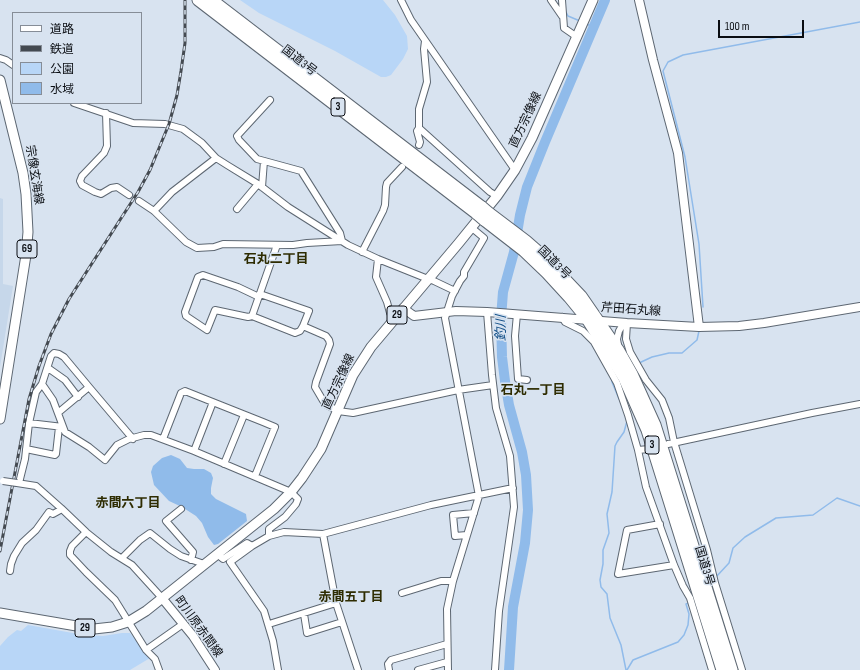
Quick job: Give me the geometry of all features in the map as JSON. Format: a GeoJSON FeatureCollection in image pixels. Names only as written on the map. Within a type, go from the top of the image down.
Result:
{"type":"FeatureCollection","features":[{"type":"Feature","properties":{"kind":"highway","name":"国道3号"},"geometry":{"type":"LineString","coordinates":[[198,0],[525,246],[565,292],[592,319],[619,351],[632,374],[655,425],[699,581]]}},
{"type":"Feature","properties":{"kind":"highway","name":"国道3号"},"geometry":{"type":"LineString","coordinates":[[212,0],[483,214]]}},
{"type":"Feature","properties":{"kind":"highway","name":"国道3号"},"geometry":{"type":"LineString","coordinates":[[592,319],[624,378],[642,417],[711,617],[732,670]]}},
{"type":"Feature","properties":{"kind":"highway","name":"国道3号"},"geometry":{"type":"LineString","coordinates":[[711,617],[722,670]]}},
{"type":"Feature","properties":{"kind":"main road","name":"直方宗像線"},"geometry":{"type":"LineString","coordinates":[[0,613],[94,629],[112,627],[128,622],[146,611],[274,509],[291,492],[306,474],[322,449],[353,375],[360,362],[395,317],[472,228],[515,170],[532,138],[593,0]]}},
{"type":"Feature","properties":{"kind":"main road"},"geometry":{"type":"LineString","coordinates":[[639,0],[653,60],[678,153],[699,327]]}},
{"type":"Feature","properties":{"kind":"main road","name":"宗像玄海線"},"geometry":{"type":"LineString","coordinates":[[0,80],[23,173],[26,194],[28,232],[26,256],[0,419]]}},
{"type":"Feature","properties":{"kind":"main road","name":"芹田石丸線"},"geometry":{"type":"LineString","coordinates":[[403,308],[414,316],[456,311],[489,312],[699,327],[752,324],[860,307]]}},
{"type":"Feature","properties":{"kind":"main road","name":"町川原赤間線"},"geometry":{"type":"LineString","coordinates":[[162,598],[193,636],[215,670]]}},
{"type":"Feature","properties":{"kind":"street"},"geometry":{"type":"LineString","coordinates":[[401,0],[410,20],[515,170]]}},
{"type":"Feature","properties":{"kind":"street"},"geometry":{"type":"LineString","coordinates":[[551,0],[562,16]]}},
{"type":"Feature","properties":{"kind":"street"},"geometry":{"type":"LineString","coordinates":[[562,0],[564,28],[577,37]]}},
{"type":"Feature","properties":{"kind":"street"},"geometry":{"type":"LineString","coordinates":[[419,145],[420,142],[417,131],[419,128],[419,109],[428,82],[424,49],[425,41]]}},
{"type":"Feature","properties":{"kind":"street"},"geometry":{"type":"LineString","coordinates":[[0,58],[12,64]]}},
{"type":"Feature","properties":{"kind":"street"},"geometry":{"type":"LineString","coordinates":[[270,100],[237,136],[239,140],[256,159],[301,171],[340,234],[342,241]]}},
{"type":"Feature","properties":{"kind":"street"},"geometry":{"type":"LineString","coordinates":[[77,104],[133,123],[164,124],[183,129],[202,143],[216,158],[260,186],[288,207],[342,241],[362,252],[455,291]]}},
{"type":"Feature","properties":{"kind":"street"},"geometry":{"type":"LineString","coordinates":[[106,113],[107,146],[104,153],[82,176],[80,181],[82,185],[101,194],[111,188],[117,187],[129,195]]}},
{"type":"Feature","properties":{"kind":"street"},"geometry":{"type":"LineString","coordinates":[[419,128],[490,192],[497,196]]}},
{"type":"Feature","properties":{"kind":"street"},"geometry":{"type":"LineString","coordinates":[[154,211],[172,192],[216,158]]}},
{"type":"Feature","properties":{"kind":"street"},"geometry":{"type":"LineString","coordinates":[[238,209],[260,186],[264,161]]}},
{"type":"Feature","properties":{"kind":"street"},"geometry":{"type":"LineString","coordinates":[[362,252],[383,211],[387,183],[402,167]]}},
{"type":"Feature","properties":{"kind":"street"},"geometry":{"type":"LineString","coordinates":[[139,201],[154,211],[186,242],[196,248],[214,247],[223,244],[293,245],[342,241]]}},
{"type":"Feature","properties":{"kind":"street"},"geometry":{"type":"LineString","coordinates":[[448,670],[447,609],[453,581],[479,496],[445,318],[446,312],[460,280],[464,276],[464,272],[484,238],[472,228]]}},
{"type":"Feature","properties":{"kind":"street"},"geometry":{"type":"LineString","coordinates":[[252,316],[277,245]]}},
{"type":"Feature","properties":{"kind":"street"},"geometry":{"type":"LineString","coordinates":[[378,259],[376,277],[387,302],[390,314],[395,317]]}},
{"type":"Feature","properties":{"kind":"street"},"geometry":{"type":"LineString","coordinates":[[203,275],[260,296],[309,311],[300,331],[295,333],[252,316],[248,317],[216,310],[208,330],[186,316],[185,312],[198,277],[203,275]]}},
{"type":"Feature","properties":{"kind":"street"},"geometry":{"type":"LineString","coordinates":[[489,312],[493,385],[496,408],[510,456],[514,507],[499,611],[495,670]]}},
{"type":"Feature","properties":{"kind":"street"},"geometry":{"type":"LineString","coordinates":[[517,314],[515,336],[518,379],[527,380]]}},
{"type":"Feature","properties":{"kind":"street"},"geometry":{"type":"LineString","coordinates":[[562,317],[565,322],[583,331],[594,342],[617,383],[638,450],[646,487],[674,564],[683,586],[690,598],[712,670]]}},
{"type":"Feature","properties":{"kind":"street"},"geometry":{"type":"LineString","coordinates":[[619,351],[617,339],[619,331],[623,324],[627,323]]}},
{"type":"Feature","properties":{"kind":"street"},"geometry":{"type":"LineString","coordinates":[[627,323],[626,339],[630,352],[646,380],[662,400],[669,418],[671,443],[707,550],[715,582],[742,670]]}},
{"type":"Feature","properties":{"kind":"street"},"geometry":{"type":"LineString","coordinates":[[303,326],[326,336],[329,340],[330,344],[316,382],[316,387],[325,404],[338,411],[353,413],[458,390],[493,385]]}},
{"type":"Feature","properties":{"kind":"street"},"geometry":{"type":"LineString","coordinates":[[18,483],[26,449],[29,423],[36,392],[42,384],[51,356],[54,354],[59,354],[64,357],[134,439]]}},
{"type":"Feature","properties":{"kind":"street"},"geometry":{"type":"LineString","coordinates":[[48,368],[65,380],[78,397]]}},
{"type":"Feature","properties":{"kind":"street"},"geometry":{"type":"LineString","coordinates":[[26,449],[56,454],[61,427],[58,412],[53,400],[42,384]]}},
{"type":"Feature","properties":{"kind":"street"},"geometry":{"type":"LineString","coordinates":[[58,412],[89,387]]}},
{"type":"Feature","properties":{"kind":"street"},"geometry":{"type":"LineString","coordinates":[[163,439],[181,393],[185,391],[213,402],[275,427],[255,476]]}},
{"type":"Feature","properties":{"kind":"street"},"geometry":{"type":"LineString","coordinates":[[194,451],[213,402]]}},
{"type":"Feature","properties":{"kind":"street"},"geometry":{"type":"LineString","coordinates":[[671,443],[860,404]]}},
{"type":"Feature","properties":{"kind":"street"},"geometry":{"type":"LineString","coordinates":[[224,464],[244,415]]}},
{"type":"Feature","properties":{"kind":"street"},"geometry":{"type":"LineString","coordinates":[[29,423],[61,427],[65,432],[89,447],[105,460],[117,445],[129,439],[134,439],[144,435],[151,435],[194,451],[291,492],[298,499],[296,504],[285,517],[269,529],[269,536]]}},
{"type":"Feature","properties":{"kind":"street"},"geometry":{"type":"LineString","coordinates":[[638,450],[649,449]]}},
{"type":"Feature","properties":{"kind":"street"},"geometry":{"type":"LineString","coordinates":[[2,481],[36,486],[86,532],[111,552],[132,565],[162,598]]}},
{"type":"Feature","properties":{"kind":"street"},"geometry":{"type":"LineString","coordinates":[[278,670],[269,624],[264,611],[230,562],[269,536],[284,532],[323,534],[431,505],[513,488]]}},
{"type":"Feature","properties":{"kind":"street"},"geometry":{"type":"LineString","coordinates":[[10,571],[14,556],[22,543],[36,530],[49,512],[53,514],[62,509]]}},
{"type":"Feature","properties":{"kind":"street"},"geometry":{"type":"LineString","coordinates":[[181,510],[166,521],[193,552],[191,560]]}},
{"type":"Feature","properties":{"kind":"street"},"geometry":{"type":"LineString","coordinates":[[467,535],[454,536],[453,515],[474,513]]}},
{"type":"Feature","properties":{"kind":"street"},"geometry":{"type":"LineString","coordinates":[[660,524],[627,530],[618,574],[674,564]]}},
{"type":"Feature","properties":{"kind":"street"},"geometry":{"type":"LineString","coordinates":[[86,532],[72,546],[70,555],[115,600],[146,650],[155,660],[159,670]]}},
{"type":"Feature","properties":{"kind":"street"},"geometry":{"type":"LineString","coordinates":[[122,558],[140,540],[150,533],[181,556],[204,564]]}},
{"type":"Feature","properties":{"kind":"street"},"geometry":{"type":"LineString","coordinates":[[323,534],[336,603],[358,670]]}},
{"type":"Feature","properties":{"kind":"street"},"geometry":{"type":"LineString","coordinates":[[217,554],[223,559],[247,543],[252,546]]}},
{"type":"Feature","properties":{"kind":"street"},"geometry":{"type":"LineString","coordinates":[[402,593],[441,581],[453,581]]}},
{"type":"Feature","properties":{"kind":"street"},"geometry":{"type":"LineString","coordinates":[[269,624],[336,603]]}},
{"type":"Feature","properties":{"kind":"street"},"geometry":{"type":"LineString","coordinates":[[304,614],[308,633],[342,622]]}},
{"type":"Feature","properties":{"kind":"street"},"geometry":{"type":"LineString","coordinates":[[146,650],[183,624]]}},
{"type":"Feature","properties":{"kind":"street"},"geometry":{"type":"LineString","coordinates":[[389,670],[388,664],[391,660],[447,644]]}},
{"type":"Feature","properties":{"kind":"street"},"geometry":{"type":"LineString","coordinates":[[418,670],[447,662]]}},
{"type":"Feature","properties":{"kind":"shaded area"},"geometry":{"type":"Polygon","coordinates":[[[0,198],[3,199],[3,284],[13,286],[0,367],[0,198]]]}},
{"type":"Feature","properties":{"kind":"green space"},"geometry":{"type":"Polygon","coordinates":[[[240,0],[383,0],[395,15],[407,36],[408,49],[403,59],[391,75],[381,77],[335,51],[259,13],[240,0]]]}},
{"type":"Feature","properties":{"kind":"green space"},"geometry":{"type":"Polygon","coordinates":[[[28,625],[84,635],[103,636],[130,633],[150,658],[130,670],[0,670],[0,646],[17,630],[21,631],[28,625]]]}},
{"type":"Feature","properties":{"kind":"water"},"geometry":{"type":"Polygon","coordinates":[[[171,455],[180,459],[187,468],[204,469],[211,473],[213,478],[211,494],[216,499],[246,514],[247,521],[218,544],[214,545],[208,537],[202,523],[196,516],[169,501],[154,485],[151,472],[153,466],[162,458],[171,455]]]}},
{"type":"Feature","properties":{"kind":"waterway","name":"釣川"},"geometry":{"type":"LineString","coordinates":[[509,670],[513,607],[525,543],[528,510],[526,475],[522,452],[509,405],[502,357],[501,318],[503,292],[514,252],[520,215],[527,187],[605,0]]}},
{"type":"Feature","properties":{"kind":"waterway"},"geometry":{"type":"LineString","coordinates":[[566,12],[568,16],[580,21]]}},
{"type":"Feature","properties":{"kind":"waterway"},"geometry":{"type":"LineString","coordinates":[[703,307],[699,244],[685,157],[663,71],[668,62],[683,55],[860,22]]}},
{"type":"Feature","properties":{"kind":"waterway","name":"釣川"},"geometry":{"type":"LineString","coordinates":[[586,24],[594,27]]}},
{"type":"Feature","properties":{"kind":"waterway"},"geometry":{"type":"LineString","coordinates":[[639,363],[652,357],[669,353],[682,353],[697,340],[699,331]]}},
{"type":"Feature","properties":{"kind":"waterway"},"geometry":{"type":"LineString","coordinates":[[612,380],[619,399]]}},
{"type":"Feature","properties":{"kind":"waterway"},"geometry":{"type":"LineString","coordinates":[[626,670],[621,645],[610,618],[607,594],[601,587],[600,580],[603,564],[603,550],[609,533],[607,514],[612,492],[615,446],[624,432],[627,421]]}},
{"type":"Feature","properties":{"kind":"waterway"},"geometry":{"type":"LineString","coordinates":[[716,577],[729,563],[733,548],[745,537],[776,518],[813,515],[837,498],[860,506]]}},
{"type":"Feature","properties":{"kind":"waterway"},"geometry":{"type":"LineString","coordinates":[[627,670],[633,660],[678,642],[684,635],[688,625],[689,614],[686,604],[689,603]]}},
{"type":"Feature","properties":{"kind":"tunnel"},"geometry":{"type":"LineString","coordinates":[[129,195],[139,201]]}},
{"type":"Feature","properties":{"kind":"railway"},"geometry":{"type":"LineString","coordinates":[[0,551],[29,399],[51,334],[69,299],[138,192],[150,170],[169,124],[177,95],[185,43],[185,0]]}},
{"type":"Feature","properties":{"kind":"district","name":"石丸二丁目"},"geometry":{"type":"Point","coordinates":[276,260]}},
{"type":"Feature","properties":{"kind":"district","name":"石丸一丁目"},"geometry":{"type":"Point","coordinates":[533,391]}},
{"type":"Feature","properties":{"kind":"district","name":"赤間六丁目"},"geometry":{"type":"Point","coordinates":[128,504]}},
{"type":"Feature","properties":{"kind":"district","name":"赤間五丁目"},"geometry":{"type":"Point","coordinates":[351,598]}}]}
